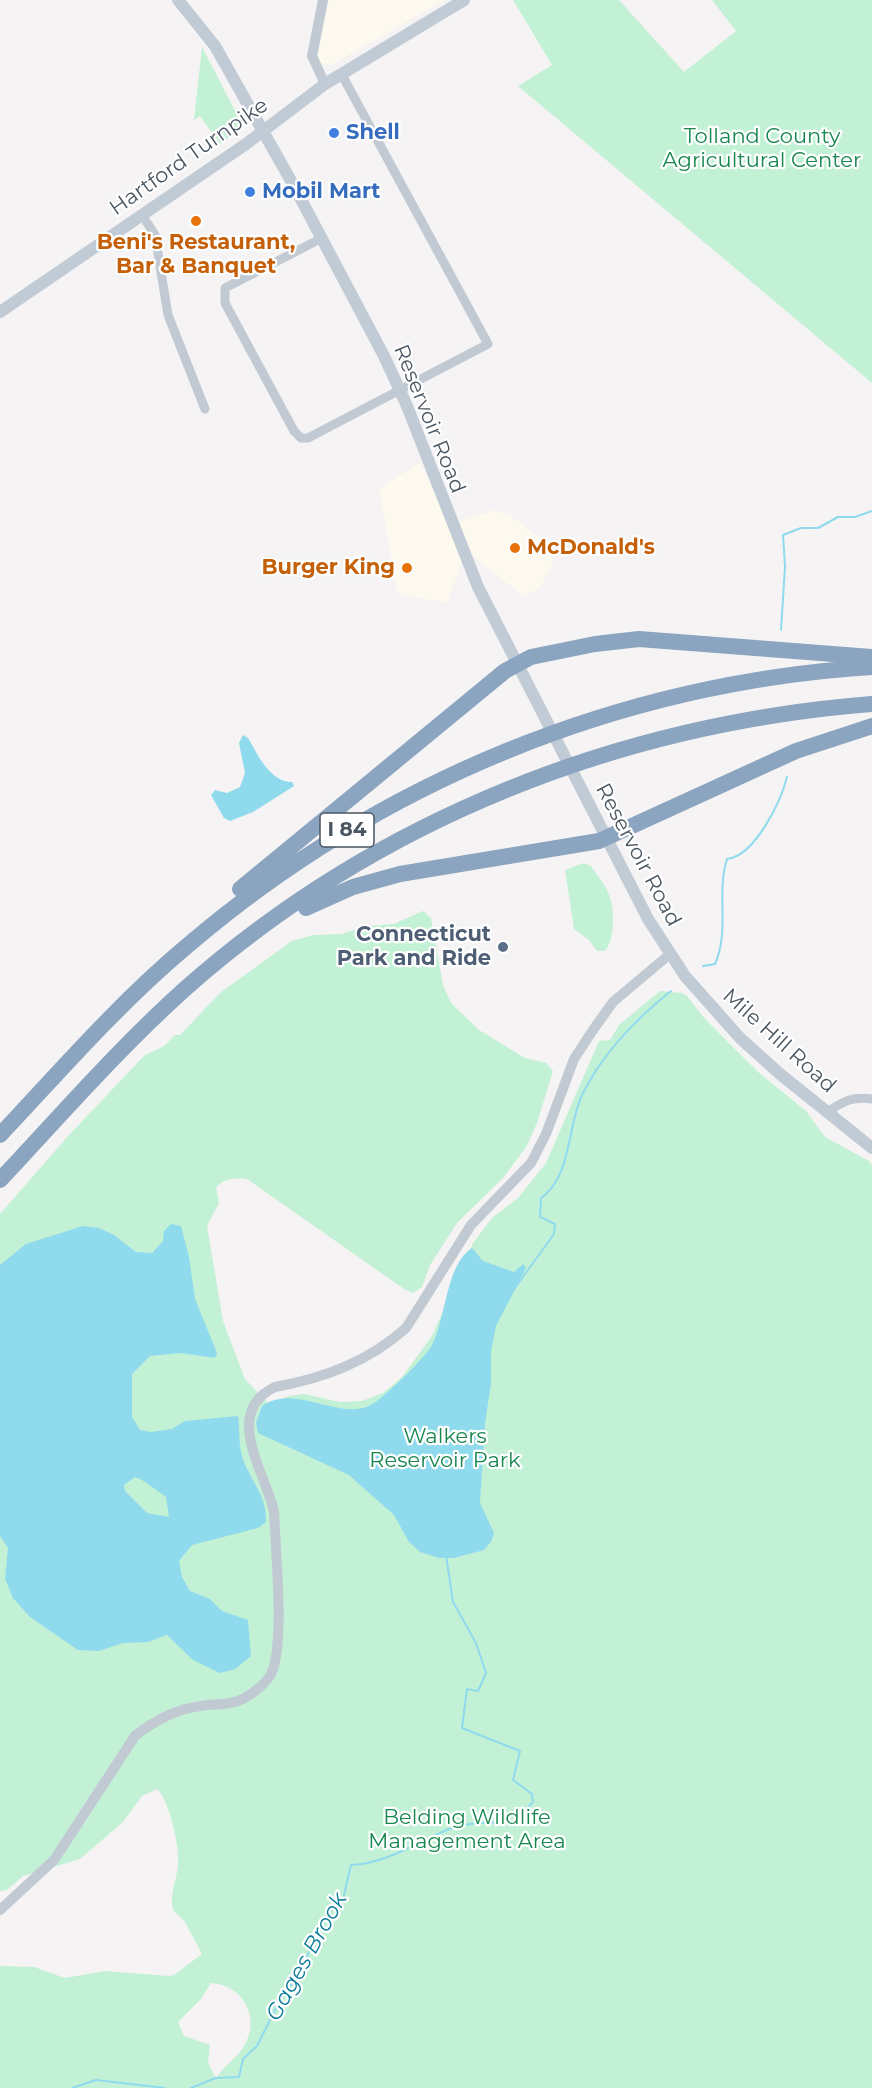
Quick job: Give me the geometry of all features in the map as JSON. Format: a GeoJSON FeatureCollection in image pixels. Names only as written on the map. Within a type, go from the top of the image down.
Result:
{"type":"FeatureCollection","features":[{"type":"Feature","properties":{"kind":"highway"},"geometry":{"type":"LineString","coordinates":[[187,946],[197,927],[211,914],[516,663],[531,657],[595,644],[652,639],[872,657]]}},
{"type":"Feature","properties":{"kind":"highway","name":"I 84"},"geometry":{"type":"LineString","coordinates":[[0,1135],[123,1005],[187,946],[268,881],[343,832],[430,785],[525,743],[578,724],[656,701],[725,685],[811,673],[872,668]]}},
{"type":"Feature","properties":{"kind":"highway","name":"I 84"},"geometry":{"type":"LineString","coordinates":[[0,1180],[150,1022],[206,971],[255,933],[334,878],[383,849],[460,809],[541,775],[594,756],[735,721],[872,704]]}},
{"type":"Feature","properties":{"kind":"highway"},"geometry":{"type":"LineString","coordinates":[[255,933],[276,927],[331,896],[377,879],[605,839],[796,752],[872,726]]}},
{"type":"Feature","properties":{"kind":"main road","name":"Reservoir Road"},"geometry":{"type":"LineString","coordinates":[[178,0],[199,22],[215,46],[322,238],[401,391],[465,558],[605,839],[639,904],[670,954]]}},
{"type":"Feature","properties":{"kind":"main road","name":"Hartford Turnpike"},"geometry":{"type":"LineString","coordinates":[[0,312],[142,215],[325,84],[464,0]]}},
{"type":"Feature","properties":{"kind":"main road","name":"Mile Hill Road"},"geometry":{"type":"LineString","coordinates":[[670,954],[694,987],[740,1038],[872,1148]]}},
{"type":"Feature","properties":{"kind":"street"},"geometry":{"type":"LineString","coordinates":[[323,0],[312,56],[325,84]]}},
{"type":"Feature","properties":{"kind":"street"},"geometry":{"type":"LineString","coordinates":[[322,238],[225,288],[225,303],[294,431],[301,438],[308,438],[488,344],[342,75]]}},
{"type":"Feature","properties":{"kind":"street"},"geometry":{"type":"LineString","coordinates":[[142,215],[155,235],[168,315],[205,409]]}},
{"type":"Feature","properties":{"kind":"street","name":"Reservoir Road"},"geometry":{"type":"LineString","coordinates":[[0,1910],[54,1860],[135,1736],[152,1722],[182,1710],[237,1702],[253,1693],[270,1676],[276,1659],[278,1634],[274,1511],[270,1491],[250,1444],[249,1420],[253,1405],[264,1392],[350,1366],[392,1341],[406,1329],[471,1225],[531,1163],[546,1134],[570,1067],[593,1030],[613,1002],[670,954]]}},
{"type":"Feature","properties":{"kind":"street"},"geometry":{"type":"LineString","coordinates":[[828,1112],[858,1096],[872,1099]]}},
{"type":"Feature","properties":{"kind":"shaded area"},"geometry":{"type":"Polygon","coordinates":[[[329,0],[445,0],[329,66],[321,62],[318,56],[329,0]]]}},
{"type":"Feature","properties":{"kind":"shaded area"},"geometry":{"type":"Polygon","coordinates":[[[420,462],[449,525],[494,510],[511,516],[551,547],[553,563],[541,586],[525,597],[466,551],[447,602],[398,595],[379,489],[420,462]]]}},
{"type":"Feature","properties":{"kind":"green space","name":"Tolland County Agricultural Center"},"geometry":{"type":"Polygon","coordinates":[[[513,0],[619,0],[684,72],[736,31],[712,0],[872,0],[872,383],[518,86],[552,65],[513,0]]]}},
{"type":"Feature","properties":{"kind":"green space"},"geometry":{"type":"Polygon","coordinates":[[[202,47],[242,124],[240,129],[220,144],[200,116],[194,120],[202,47]]]}},
{"type":"Feature","properties":{"kind":"green space"},"geometry":{"type":"Polygon","coordinates":[[[584,863],[591,866],[611,901],[612,932],[605,951],[597,951],[589,940],[574,929],[565,870],[584,863]]]}},
{"type":"Feature","properties":{"kind":"green space"},"geometry":{"type":"Polygon","coordinates":[[[423,911],[431,918],[443,985],[451,1003],[479,1030],[525,1058],[546,1063],[553,1071],[537,1123],[526,1147],[503,1178],[457,1223],[430,1265],[422,1287],[413,1293],[247,1179],[230,1179],[216,1188],[219,1203],[207,1226],[223,1321],[245,1379],[269,1404],[289,1396],[304,1394],[340,1402],[362,1401],[383,1393],[402,1377],[432,1336],[473,1243],[492,1218],[518,1198],[546,1163],[599,1041],[610,1040],[619,1025],[660,991],[682,993],[687,996],[704,1018],[758,1072],[806,1111],[825,1137],[869,1161],[872,1165],[872,2088],[0,2088],[0,1966],[34,1967],[65,1978],[105,1971],[169,1976],[174,1975],[202,1954],[185,1922],[173,1910],[173,1893],[178,1864],[177,1847],[166,1802],[157,1789],[142,1796],[123,1822],[80,1859],[23,1876],[7,1890],[0,1891],[0,1214],[69,1135],[145,1055],[164,1046],[175,1035],[180,1035],[221,992],[292,941],[314,935],[341,934],[368,926],[394,924],[423,911]],[[211,1983],[201,1999],[178,2022],[184,2036],[210,2045],[208,2063],[216,2078],[244,2046],[251,2025],[246,2005],[232,1990],[223,1985],[211,1983]]]}},
{"type":"Feature","properties":{"kind":"water"},"geometry":{"type":"Polygon","coordinates":[[[243,735],[248,738],[271,773],[284,781],[292,782],[294,786],[253,812],[230,821],[224,818],[211,795],[215,790],[227,793],[240,787],[245,773],[239,743],[243,735]]]}},
{"type":"Feature","properties":{"kind":"water"},"geometry":{"type":"Polygon","coordinates":[[[171,1224],[181,1226],[189,1257],[195,1299],[217,1353],[215,1358],[181,1353],[150,1356],[132,1374],[132,1417],[140,1430],[151,1432],[172,1429],[185,1421],[238,1416],[242,1457],[262,1498],[266,1513],[266,1522],[258,1528],[192,1545],[179,1561],[182,1577],[190,1591],[210,1599],[222,1611],[248,1620],[251,1656],[235,1669],[220,1673],[193,1660],[167,1635],[148,1642],[123,1643],[99,1651],[78,1650],[30,1617],[13,1598],[5,1579],[8,1548],[0,1536],[0,1265],[26,1244],[83,1226],[99,1228],[114,1235],[136,1252],[152,1253],[163,1241],[164,1231],[171,1224]],[[135,1477],[124,1485],[125,1491],[147,1513],[169,1517],[166,1497],[135,1477]]]}},
{"type":"Feature","properties":{"kind":"water"},"geometry":{"type":"Polygon","coordinates":[[[472,1248],[483,1261],[514,1272],[523,1264],[526,1268],[496,1326],[491,1351],[491,1383],[485,1424],[480,1503],[494,1533],[491,1542],[484,1550],[454,1558],[439,1558],[420,1552],[409,1542],[394,1515],[349,1475],[258,1433],[256,1423],[262,1406],[276,1400],[291,1398],[350,1409],[364,1408],[377,1401],[415,1366],[432,1345],[457,1266],[472,1248]]]}},
{"type":"Feature","properties":{"kind":"waterway","name":"Gages Brook"},"geometry":{"type":"LineString","coordinates":[[781,630],[785,567],[783,535],[801,528],[818,528],[838,517],[855,517],[872,511]]}},
{"type":"Feature","properties":{"kind":"waterway","name":"Gages Brook"},"geometry":{"type":"LineString","coordinates":[[703,966],[715,964],[722,938],[723,885],[727,859],[737,856],[757,838],[773,813],[787,777]]}},
{"type":"Feature","properties":{"kind":"waterway","name":"Gages Brook"},"geometry":{"type":"LineString","coordinates":[[515,1288],[554,1234],[555,1224],[540,1217],[541,1198],[551,1189],[564,1164],[582,1095],[599,1065],[621,1038],[671,991]]}},
{"type":"Feature","properties":{"kind":"waterway","name":"Gages Brook"},"geometry":{"type":"LineString","coordinates":[[191,2088],[216,2078],[239,2077],[243,2059],[257,2046],[279,2002],[299,1974],[326,1915],[343,1899],[351,1865],[389,1857],[449,1829],[481,1823],[514,1823],[533,1802],[532,1794],[513,1780],[520,1751],[462,1728],[467,1689],[478,1691],[486,1673],[476,1643],[453,1602],[446,1555]]}},
{"type":"Feature","properties":{"kind":"waterway","name":"Gages Brook"},"geometry":{"type":"LineString","coordinates":[[72,2088],[96,2080],[165,2088]]}},
{"type":"Feature","properties":{"kind":"place","name":"Shell"},"geometry":{"type":"Point","coordinates":[334,133]}},
{"type":"Feature","properties":{"kind":"place","name":"Mobil Mart"},"geometry":{"type":"Point","coordinates":[250,192]}},
{"type":"Feature","properties":{"kind":"place","name":"Beni's Restaurant, Bar & Banquet"},"geometry":{"type":"Point","coordinates":[196,221]}},
{"type":"Feature","properties":{"kind":"place","name":"McDonald's"},"geometry":{"type":"Point","coordinates":[515,548]}},
{"type":"Feature","properties":{"kind":"place","name":"Burger King"},"geometry":{"type":"Point","coordinates":[407,568]}},
{"type":"Feature","properties":{"kind":"place","name":"Connecticut Park and Ride"},"geometry":{"type":"Point","coordinates":[503,947]}},
{"type":"Feature","properties":{"kind":"park label","name":"Walkers Reservoir Park"},"geometry":{"type":"Point","coordinates":[445,1449]}},
{"type":"Feature","properties":{"kind":"park label","name":"Belding Wildlife Management Area"},"geometry":{"type":"Point","coordinates":[467,1830]}}]}
